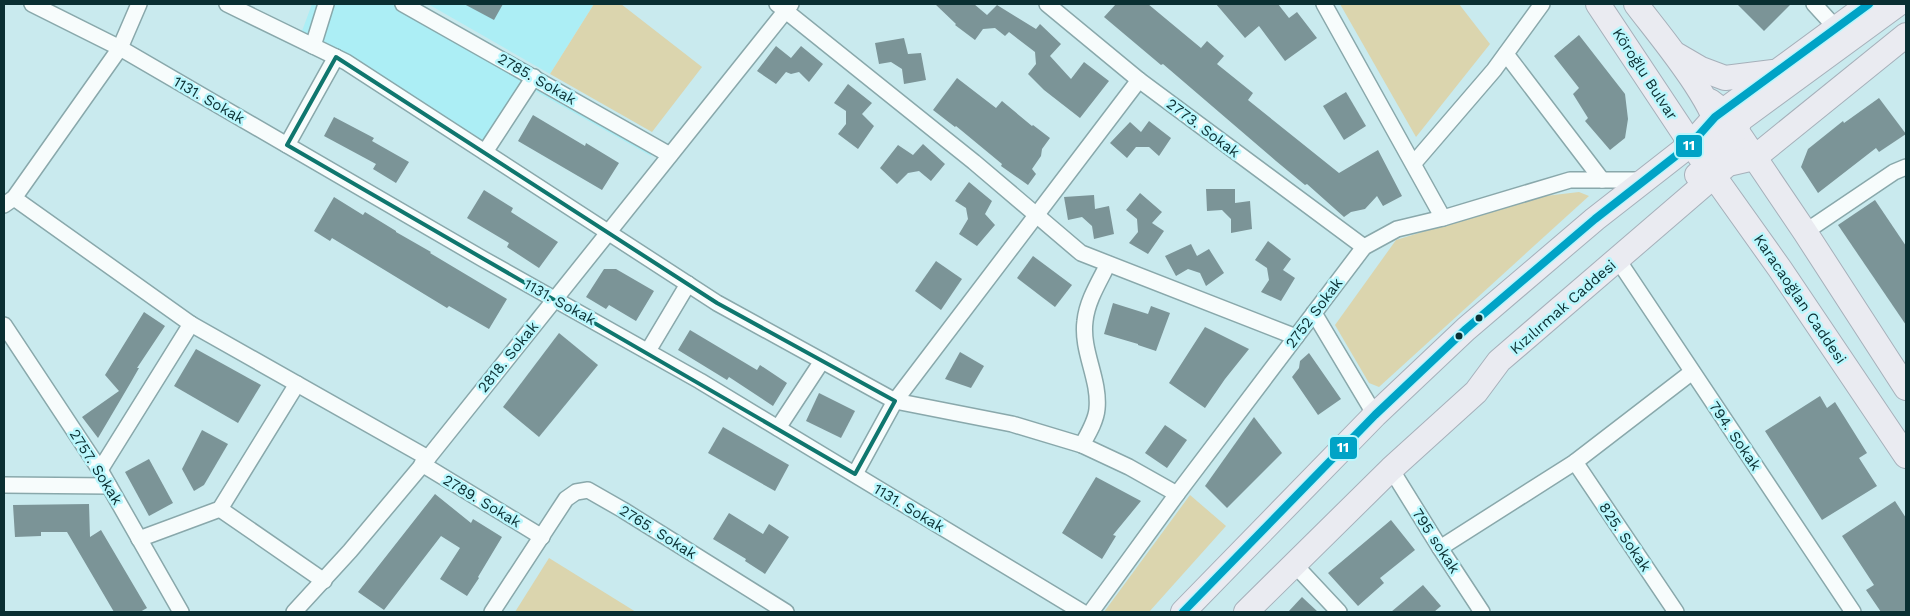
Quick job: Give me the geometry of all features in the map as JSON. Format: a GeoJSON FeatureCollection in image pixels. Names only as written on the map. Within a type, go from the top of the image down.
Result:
{"type":"FeatureCollection","features":[{"type":"Feature","properties":{"kind":"main road","name":"Köroğlu Bulvar"},"geometry":{"type":"LineString","coordinates":[[1598,4],[1691,144]]}},
{"type":"Feature","properties":{"kind":"main road","name":"Köroğlu Bulvar"},"geometry":{"type":"LineString","coordinates":[[1636,4],[1701,94],[1725,119]]}},
{"type":"Feature","properties":{"kind":"main road"},"geometry":{"type":"LineString","coordinates":[[1183,612],[1375,416],[1466,329],[1642,180],[1725,119],[1777,71],[1869,4]]}},
{"type":"Feature","properties":{"kind":"main road"},"geometry":{"type":"LineString","coordinates":[[1725,119],[1741,119],[1898,4]]}},
{"type":"Feature","properties":{"kind":"main road","name":"Kızılırmak Caddesi"},"geometry":{"type":"LineString","coordinates":[[1246,612],[1391,469],[1476,392],[1499,362],[1618,260],[1716,169],[1754,158],[1906,35]]}},
{"type":"Feature","properties":{"kind":"main road"},"geometry":{"type":"LineString","coordinates":[[1671,51],[1701,69],[1725,78],[1777,71]]}},
{"type":"Feature","properties":{"kind":"main road"},"geometry":{"type":"LineString","coordinates":[[1725,119],[1805,232],[1906,388]]}},
{"type":"Feature","properties":{"kind":"main road"},"geometry":{"type":"LineString","coordinates":[[1476,392],[1499,343],[1716,169],[1719,140],[1725,119]]}},
{"type":"Feature","properties":{"kind":"main road","name":"Karacaoğlan Caddesi"},"geometry":{"type":"LineString","coordinates":[[1691,144],[1716,169],[1729,197],[1906,456]]}},
{"type":"Feature","properties":{"kind":"street","name":"1131. Sokak"},"geometry":{"type":"LineString","coordinates":[[32,4],[120,48],[648,351],[1082,612]]}},
{"type":"Feature","properties":{"kind":"street"},"geometry":{"type":"LineString","coordinates":[[9,202],[120,48],[139,4]]}},
{"type":"Feature","properties":{"kind":"street"},"geometry":{"type":"LineString","coordinates":[[227,4],[346,62],[717,303],[895,401],[1012,424],[1082,445],[1129,467],[1176,494]]}},
{"type":"Feature","properties":{"kind":"street"},"geometry":{"type":"LineString","coordinates":[[313,46],[326,4]]}},
{"type":"Feature","properties":{"kind":"street","name":"2785. Sokak"},"geometry":{"type":"LineString","coordinates":[[403,4],[670,155]]}},
{"type":"Feature","properties":{"kind":"street","name":"2773. Sokak"},"geometry":{"type":"LineString","coordinates":[[1047,4],[1139,80],[1364,247]]}},
{"type":"Feature","properties":{"kind":"street"},"geometry":{"type":"LineString","coordinates":[[1324,4],[1443,218]]}},
{"type":"Feature","properties":{"kind":"street"},"geometry":{"type":"LineString","coordinates":[[1414,163],[1494,70],[1542,4]]}},
{"type":"Feature","properties":{"kind":"street"},"geometry":{"type":"LineString","coordinates":[[1814,4],[1836,28]]}},
{"type":"Feature","properties":{"kind":"street"},"geometry":{"type":"LineString","coordinates":[[785,6],[1037,214],[1081,253],[1296,337]]}},
{"type":"Feature","properties":{"kind":"street","name":"2818. Sokak"},"geometry":{"type":"LineString","coordinates":[[294,612],[324,581],[425,461],[670,155],[785,6]]}},
{"type":"Feature","properties":{"kind":"street"},"geometry":{"type":"LineString","coordinates":[[1506,54],[1602,180]]}},
{"type":"Feature","properties":{"kind":"street"},"geometry":{"type":"LineString","coordinates":[[287,145],[336,57]]}},
{"type":"Feature","properties":{"kind":"street"},"geometry":{"type":"LineString","coordinates":[[485,152],[534,77]]}},
{"type":"Feature","properties":{"kind":"street"},"geometry":{"type":"LineString","coordinates":[[855,474],[895,401],[1139,80]]}},
{"type":"Feature","properties":{"kind":"street"},"geometry":{"type":"LineString","coordinates":[[1805,232],[1894,172],[1906,167]]}},
{"type":"Feature","properties":{"kind":"street","name":"2752 Sokak"},"geometry":{"type":"LineString","coordinates":[[1091,612],[1176,494],[1364,247],[1396,229],[1443,218],[1570,180],[1642,180]]}},
{"type":"Feature","properties":{"kind":"street","name":"2789. Sokak"},"geometry":{"type":"LineString","coordinates":[[9,202],[191,324],[297,384],[425,461],[542,537]]}},
{"type":"Feature","properties":{"kind":"street","name":"794. Sokak"},"geometry":{"type":"LineString","coordinates":[[1618,260],[1853,612]]}},
{"type":"Feature","properties":{"kind":"street"},"geometry":{"type":"LineString","coordinates":[[1082,445],[1092,426],[1097,409],[1095,379],[1086,351],[1085,321],[1093,293],[1108,264]]}},
{"type":"Feature","properties":{"kind":"street"},"geometry":{"type":"LineString","coordinates":[[648,351],[688,284]]}},
{"type":"Feature","properties":{"kind":"street"},"geometry":{"type":"LineString","coordinates":[[1314,312],[1375,416]]}},
{"type":"Feature","properties":{"kind":"street"},"geometry":{"type":"LineString","coordinates":[[100,470],[191,324]]}},
{"type":"Feature","properties":{"kind":"street","name":"2757. Sokak"},"geometry":{"type":"LineString","coordinates":[[4,325],[100,470],[181,612]]}},
{"type":"Feature","properties":{"kind":"street"},"geometry":{"type":"LineString","coordinates":[[778,428],[822,361]]}},
{"type":"Feature","properties":{"kind":"street"},"geometry":{"type":"LineString","coordinates":[[1440,548],[1575,462],[1692,372]]}},
{"type":"Feature","properties":{"kind":"street"},"geometry":{"type":"LineString","coordinates":[[139,539],[220,509],[297,384]]}},
{"type":"Feature","properties":{"kind":"street","name":"825. Sokak"},"geometry":{"type":"LineString","coordinates":[[1575,462],[1676,612]]}},
{"type":"Feature","properties":{"kind":"street","name":"795 sokak"},"geometry":{"type":"LineString","coordinates":[[1391,469],[1482,612]]}},
{"type":"Feature","properties":{"kind":"street"},"geometry":{"type":"LineString","coordinates":[[4,485],[109,486]]}},
{"type":"Feature","properties":{"kind":"street","name":"2765. Sokak"},"geometry":{"type":"LineString","coordinates":[[542,537],[566,499],[576,492],[588,490],[786,612]]}},
{"type":"Feature","properties":{"kind":"street"},"geometry":{"type":"LineString","coordinates":[[220,509],[324,581]]}},
{"type":"Feature","properties":{"kind":"street"},"geometry":{"type":"LineString","coordinates":[[492,612],[542,537]]}},
{"type":"Feature","properties":{"kind":"street"},"geometry":{"type":"LineString","coordinates":[[1294,564],[1339,612]]}},
{"type":"Feature","properties":{"kind":"highlighted area"},"geometry":{"type":"Polygon","coordinates":[[[336,57],[717,303],[895,401],[855,474],[287,145],[336,57]]]}},
{"type":"Feature","properties":{"kind":"shaded area"},"geometry":{"type":"Polygon","coordinates":[[[312,4],[421,4],[659,141],[651,156],[521,83],[482,141],[302,31],[312,4]]]}},
{"type":"Feature","properties":{"kind":"shaded area"},"geometry":{"type":"Polygon","coordinates":[[[428,4],[594,4],[550,74],[428,4]]]}},
{"type":"Feature","properties":{"kind":"shaded area"},"geometry":{"type":"Polygon","coordinates":[[[594,4],[621,4],[702,67],[652,132],[550,74],[594,4]]]}},
{"type":"Feature","properties":{"kind":"shaded area"},"geometry":{"type":"Polygon","coordinates":[[[1340,4],[1459,4],[1490,44],[1416,137],[1340,4]]]}},
{"type":"Feature","properties":{"kind":"shaded area"},"geometry":{"type":"Polygon","coordinates":[[[1579,192],[1589,196],[1379,387],[1369,383],[1335,325],[1396,240],[1537,197],[1579,192]]]}},
{"type":"Feature","properties":{"kind":"shaded area"},"geometry":{"type":"Polygon","coordinates":[[[1190,495],[1226,526],[1149,612],[1104,612],[1190,495]]]}},
{"type":"Feature","properties":{"kind":"shaded area"},"geometry":{"type":"Polygon","coordinates":[[[549,558],[636,612],[515,612],[549,558]]]}},
{"type":"Feature","properties":{"kind":"building"},"geometry":{"type":"Polygon","coordinates":[[[464,4],[503,4],[494,20],[464,4]]]}},
{"type":"Feature","properties":{"kind":"building"},"geometry":{"type":"Polygon","coordinates":[[[935,4],[974,4],[987,15],[997,5],[1036,29],[1040,24],[1061,44],[1050,56],[1071,79],[1084,62],[1109,81],[1080,118],[1044,90],[1028,74],[1036,64],[1035,52],[1009,32],[1005,36],[995,28],[983,29],[975,40],[955,25],[935,4]]]}},
{"type":"Feature","properties":{"kind":"building"},"geometry":{"type":"Polygon","coordinates":[[[1116,4],[1148,4],[1201,48],[1207,41],[1224,56],[1217,64],[1253,93],[1248,100],[1339,173],[1378,150],[1402,196],[1383,206],[1377,196],[1365,209],[1351,212],[1344,217],[1163,64],[1161,65],[1104,17],[1116,4]]]}},
{"type":"Feature","properties":{"kind":"building"},"geometry":{"type":"Polygon","coordinates":[[[1216,4],[1278,4],[1289,18],[1297,12],[1317,38],[1285,61],[1259,26],[1245,38],[1216,4]]]}},
{"type":"Feature","properties":{"kind":"building"},"geometry":{"type":"Polygon","coordinates":[[[1737,4],[1791,4],[1764,31],[1737,4]]]}},
{"type":"Feature","properties":{"kind":"building"},"geometry":{"type":"Polygon","coordinates":[[[1579,35],[1625,94],[1628,119],[1625,138],[1610,150],[1585,121],[1588,118],[1573,94],[1579,88],[1554,56],[1579,35]]]}},
{"type":"Feature","properties":{"kind":"building"},"geometry":{"type":"Polygon","coordinates":[[[904,38],[908,54],[921,53],[926,80],[904,84],[902,69],[891,62],[879,64],[875,43],[904,38]]]}},
{"type":"Feature","properties":{"kind":"building"},"geometry":{"type":"Polygon","coordinates":[[[776,46],[791,58],[801,46],[823,64],[809,82],[799,72],[791,74],[786,72],[776,84],[757,71],[776,46]]]}},
{"type":"Feature","properties":{"kind":"building"},"geometry":{"type":"Polygon","coordinates":[[[957,78],[996,108],[1002,101],[1050,138],[1032,169],[1036,174],[1028,185],[1001,166],[1002,164],[956,126],[933,110],[957,78]]]}},
{"type":"Feature","properties":{"kind":"building"},"geometry":{"type":"Polygon","coordinates":[[[848,84],[872,103],[862,114],[874,126],[858,149],[838,134],[846,124],[846,111],[834,103],[848,84]]]}},
{"type":"Feature","properties":{"kind":"building"},"geometry":{"type":"Polygon","coordinates":[[[1346,92],[1366,126],[1344,140],[1323,106],[1346,92]]]}},
{"type":"Feature","properties":{"kind":"building"},"geometry":{"type":"Polygon","coordinates":[[[1879,98],[1906,134],[1879,152],[1876,148],[1818,193],[1801,167],[1808,149],[1843,121],[1844,123],[1879,98]]]}},
{"type":"Feature","properties":{"kind":"building"},"geometry":{"type":"Polygon","coordinates":[[[533,115],[585,146],[586,143],[619,163],[602,190],[518,141],[533,115]]]}},
{"type":"Feature","properties":{"kind":"building"},"geometry":{"type":"Polygon","coordinates":[[[334,117],[374,138],[372,141],[409,162],[396,183],[373,169],[376,164],[324,136],[334,117]]]}},
{"type":"Feature","properties":{"kind":"building"},"geometry":{"type":"Polygon","coordinates":[[[1149,121],[1171,138],[1159,156],[1149,147],[1136,147],[1127,158],[1110,143],[1130,122],[1141,132],[1149,121]]]}},
{"type":"Feature","properties":{"kind":"building"},"geometry":{"type":"Polygon","coordinates":[[[923,144],[945,164],[931,181],[919,171],[908,173],[897,184],[880,168],[898,145],[913,155],[923,144]]]}},
{"type":"Feature","properties":{"kind":"building"},"geometry":{"type":"Polygon","coordinates":[[[969,182],[992,201],[985,214],[995,225],[977,246],[959,234],[968,219],[966,208],[955,201],[969,182]]]}},
{"type":"Feature","properties":{"kind":"building"},"geometry":{"type":"Polygon","coordinates":[[[1206,189],[1235,189],[1235,203],[1250,201],[1252,229],[1231,233],[1231,219],[1222,210],[1207,211],[1206,189]]]}},
{"type":"Feature","properties":{"kind":"building"},"geometry":{"type":"Polygon","coordinates":[[[484,190],[513,208],[511,212],[558,242],[539,268],[507,247],[509,243],[467,218],[484,190]]]}},
{"type":"Feature","properties":{"kind":"building"},"geometry":{"type":"Polygon","coordinates":[[[1140,193],[1162,212],[1152,223],[1164,231],[1148,254],[1129,243],[1138,232],[1137,219],[1126,210],[1140,193]]]}},
{"type":"Feature","properties":{"kind":"building"},"geometry":{"type":"Polygon","coordinates":[[[1094,195],[1095,209],[1109,206],[1114,234],[1094,239],[1092,226],[1082,217],[1068,220],[1064,197],[1094,195]]]}},
{"type":"Feature","properties":{"kind":"building"},"geometry":{"type":"Polygon","coordinates":[[[334,197],[363,215],[365,212],[507,299],[489,329],[449,306],[447,308],[332,238],[330,241],[314,231],[334,197]]]}},
{"type":"Feature","properties":{"kind":"building"},"geometry":{"type":"Polygon","coordinates":[[[1875,200],[1906,246],[1906,325],[1838,225],[1875,200]]]}},
{"type":"Feature","properties":{"kind":"building"},"geometry":{"type":"Polygon","coordinates":[[[1268,241],[1291,259],[1283,270],[1295,278],[1281,301],[1261,292],[1269,280],[1267,268],[1255,260],[1268,241]]]}},
{"type":"Feature","properties":{"kind":"building"},"geometry":{"type":"Polygon","coordinates":[[[1191,244],[1197,256],[1209,249],[1224,273],[1206,286],[1200,273],[1188,269],[1176,276],[1165,256],[1191,244]]]}},
{"type":"Feature","properties":{"kind":"building"},"geometry":{"type":"Polygon","coordinates":[[[1033,256],[1072,285],[1055,307],[1017,278],[1033,256]]]}},
{"type":"Feature","properties":{"kind":"building"},"geometry":{"type":"Polygon","coordinates":[[[936,261],[962,279],[941,310],[915,291],[936,261]]]}},
{"type":"Feature","properties":{"kind":"building"},"geometry":{"type":"Polygon","coordinates":[[[604,269],[616,269],[654,291],[636,321],[609,305],[606,309],[586,297],[604,269]]]}},
{"type":"Feature","properties":{"kind":"building"},"geometry":{"type":"Polygon","coordinates":[[[1113,303],[1148,314],[1151,306],[1170,313],[1156,351],[1104,334],[1113,303]]]}},
{"type":"Feature","properties":{"kind":"building"},"geometry":{"type":"Polygon","coordinates":[[[144,312],[165,326],[137,368],[139,368],[98,438],[82,417],[119,391],[105,375],[144,312]]]}},
{"type":"Feature","properties":{"kind":"building"},"geometry":{"type":"Polygon","coordinates":[[[1205,327],[1249,349],[1205,408],[1169,383],[1205,327]]]}},
{"type":"Feature","properties":{"kind":"building"},"geometry":{"type":"Polygon","coordinates":[[[690,330],[757,370],[760,365],[787,383],[773,406],[729,377],[727,380],[678,350],[690,330]]]}},
{"type":"Feature","properties":{"kind":"building"},"geometry":{"type":"Polygon","coordinates":[[[559,333],[598,365],[539,437],[503,407],[559,333]]]}},
{"type":"Feature","properties":{"kind":"building"},"geometry":{"type":"Polygon","coordinates":[[[196,349],[261,385],[238,423],[174,386],[196,349]]]}},
{"type":"Feature","properties":{"kind":"building"},"geometry":{"type":"Polygon","coordinates":[[[960,352],[984,366],[971,388],[945,379],[960,352]]]}},
{"type":"Feature","properties":{"kind":"building"},"geometry":{"type":"Polygon","coordinates":[[[1309,353],[1341,399],[1318,415],[1292,377],[1299,368],[1300,361],[1309,353]]]}},
{"type":"Feature","properties":{"kind":"building"},"geometry":{"type":"Polygon","coordinates":[[[819,393],[855,411],[841,438],[806,421],[819,393]]]}},
{"type":"Feature","properties":{"kind":"building"},"geometry":{"type":"Polygon","coordinates":[[[1820,396],[1827,408],[1835,402],[1867,453],[1859,458],[1877,486],[1822,520],[1765,431],[1820,396]]]}},
{"type":"Feature","properties":{"kind":"building"},"geometry":{"type":"Polygon","coordinates":[[[1254,417],[1282,453],[1227,508],[1205,486],[1254,417]]]}},
{"type":"Feature","properties":{"kind":"building"},"geometry":{"type":"Polygon","coordinates":[[[1165,425],[1187,440],[1167,468],[1145,453],[1165,425]]]}},
{"type":"Feature","properties":{"kind":"building"},"geometry":{"type":"Polygon","coordinates":[[[723,427],[789,465],[775,491],[708,453],[723,427]]]}},
{"type":"Feature","properties":{"kind":"building"},"geometry":{"type":"Polygon","coordinates":[[[202,430],[228,444],[204,485],[194,491],[182,469],[202,430]]]}},
{"type":"Feature","properties":{"kind":"building"},"geometry":{"type":"Polygon","coordinates":[[[149,459],[173,503],[149,516],[125,472],[149,459]]]}},
{"type":"Feature","properties":{"kind":"building"},"geometry":{"type":"Polygon","coordinates":[[[1096,477],[1141,501],[1113,535],[1116,536],[1102,559],[1062,533],[1096,477]]]}},
{"type":"Feature","properties":{"kind":"building"},"geometry":{"type":"Polygon","coordinates":[[[435,494],[471,523],[473,519],[502,537],[467,596],[440,579],[460,548],[441,536],[384,610],[358,592],[435,494]]]}},
{"type":"Feature","properties":{"kind":"building"},"geometry":{"type":"Polygon","coordinates":[[[1895,501],[1906,518],[1906,612],[1881,612],[1866,590],[1874,585],[1842,536],[1895,501]]]}},
{"type":"Feature","properties":{"kind":"building"},"geometry":{"type":"Polygon","coordinates":[[[89,504],[90,537],[101,530],[147,608],[140,612],[114,612],[67,532],[41,532],[41,536],[15,537],[13,505],[89,504]]]}},
{"type":"Feature","properties":{"kind":"building"},"geometry":{"type":"Polygon","coordinates":[[[729,513],[763,534],[769,524],[789,537],[765,574],[745,561],[746,559],[713,539],[729,513]]]}},
{"type":"Feature","properties":{"kind":"building"},"geometry":{"type":"Polygon","coordinates":[[[1391,520],[1415,550],[1380,578],[1384,583],[1358,606],[1328,573],[1391,520]]]}},
{"type":"Feature","properties":{"kind":"building"},"geometry":{"type":"Polygon","coordinates":[[[1423,585],[1441,606],[1434,612],[1391,612],[1423,585]]]}},
{"type":"Feature","properties":{"kind":"building"},"geometry":{"type":"Polygon","coordinates":[[[1302,597],[1318,612],[1288,612],[1302,597]]]}},
{"type":"Feature","properties":{"kind":"transit line","name":"11"},"geometry":{"type":"LineString","coordinates":[[1183,612],[1375,415],[1466,329],[1595,219],[1691,144],[1715,117],[1869,4]]}}]}
